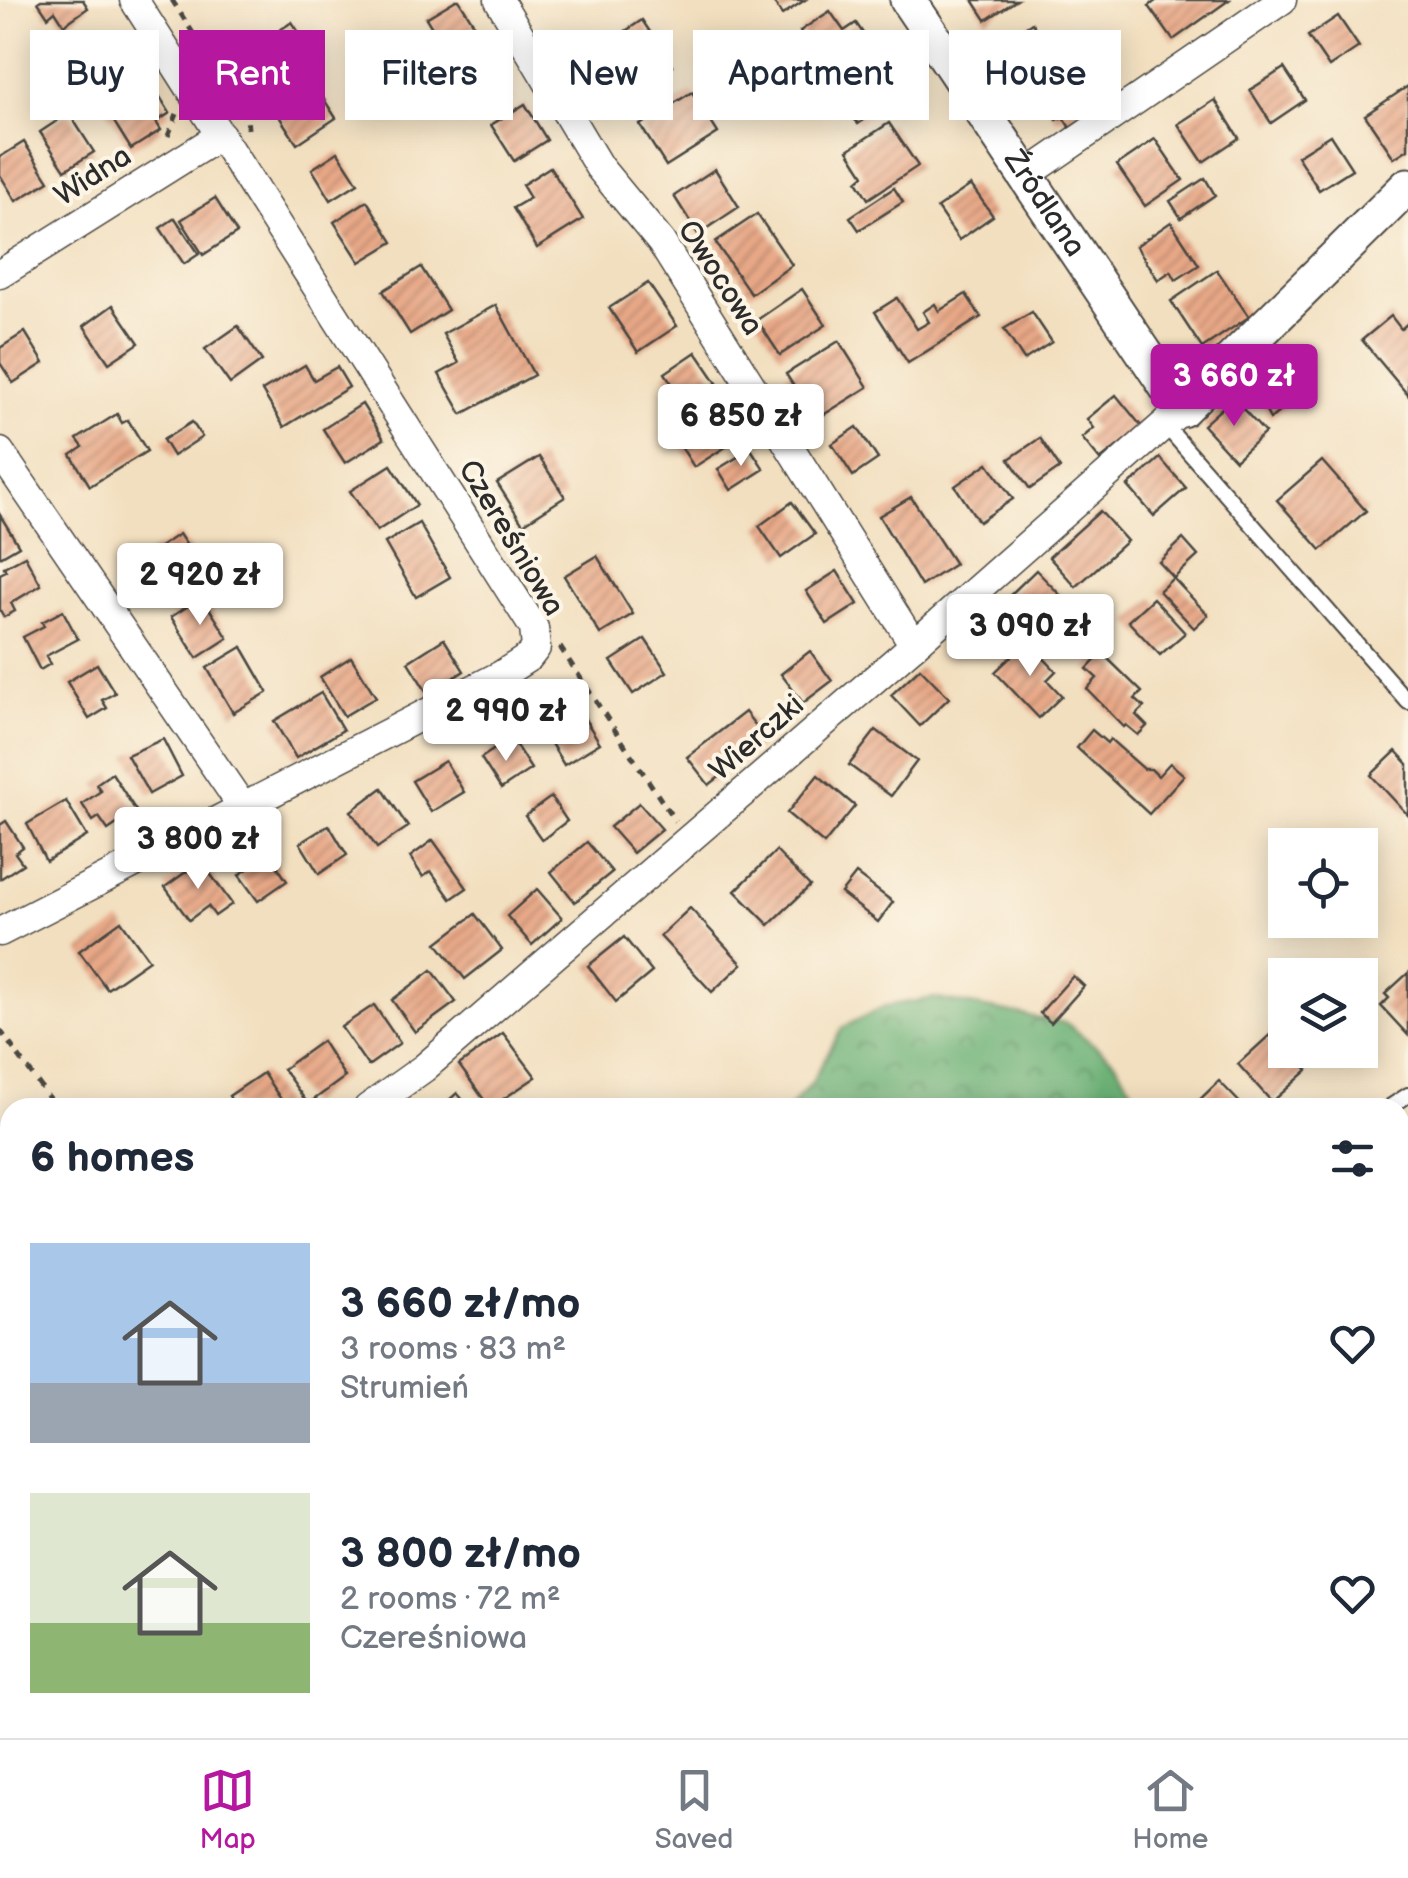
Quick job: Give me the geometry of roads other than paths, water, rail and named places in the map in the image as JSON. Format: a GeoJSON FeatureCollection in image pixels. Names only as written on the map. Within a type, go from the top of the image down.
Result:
{"type":"FeatureCollection","features":[{"type":"Feature","properties":{"kind":"street","name":"Czereśniowa"},"geometry":{"type":"LineString","coordinates":[[0,932],[501,675],[536,648],[534,628],[134,0]]}},
{"type":"Feature","properties":{"kind":"street","name":"Owocowa"},"geometry":{"type":"LineString","coordinates":[[499,0],[599,166],[662,242],[914,645]]}},
{"type":"Feature","properties":{"kind":"street","name":"Źródlana"},"geometry":{"type":"LineString","coordinates":[[908,0],[1025,176],[1173,417]]}},
{"type":"Feature","properties":{"kind":"street"},"geometry":{"type":"LineString","coordinates":[[1025,176],[1282,0]]}},
{"type":"Feature","properties":{"kind":"street","name":"Widna"},"geometry":{"type":"LineString","coordinates":[[0,274],[221,134]]}},
{"type":"Feature","properties":{"kind":"street"},"geometry":{"type":"LineString","coordinates":[[1173,417],[1408,186]]}},
{"type":"Feature","properties":{"kind":"street","name":"Wierczki"},"geometry":{"type":"LineString","coordinates":[[382,1098],[424,1068],[1173,417]]}},
{"type":"Feature","properties":{"kind":"street"},"geometry":{"type":"LineString","coordinates":[[0,452],[242,806]]}},
{"type":"Feature","properties":{"kind":"lane","name":"Źródlana"},"geometry":{"type":"LineString","coordinates":[[1173,417],[1408,702]]}}]}
